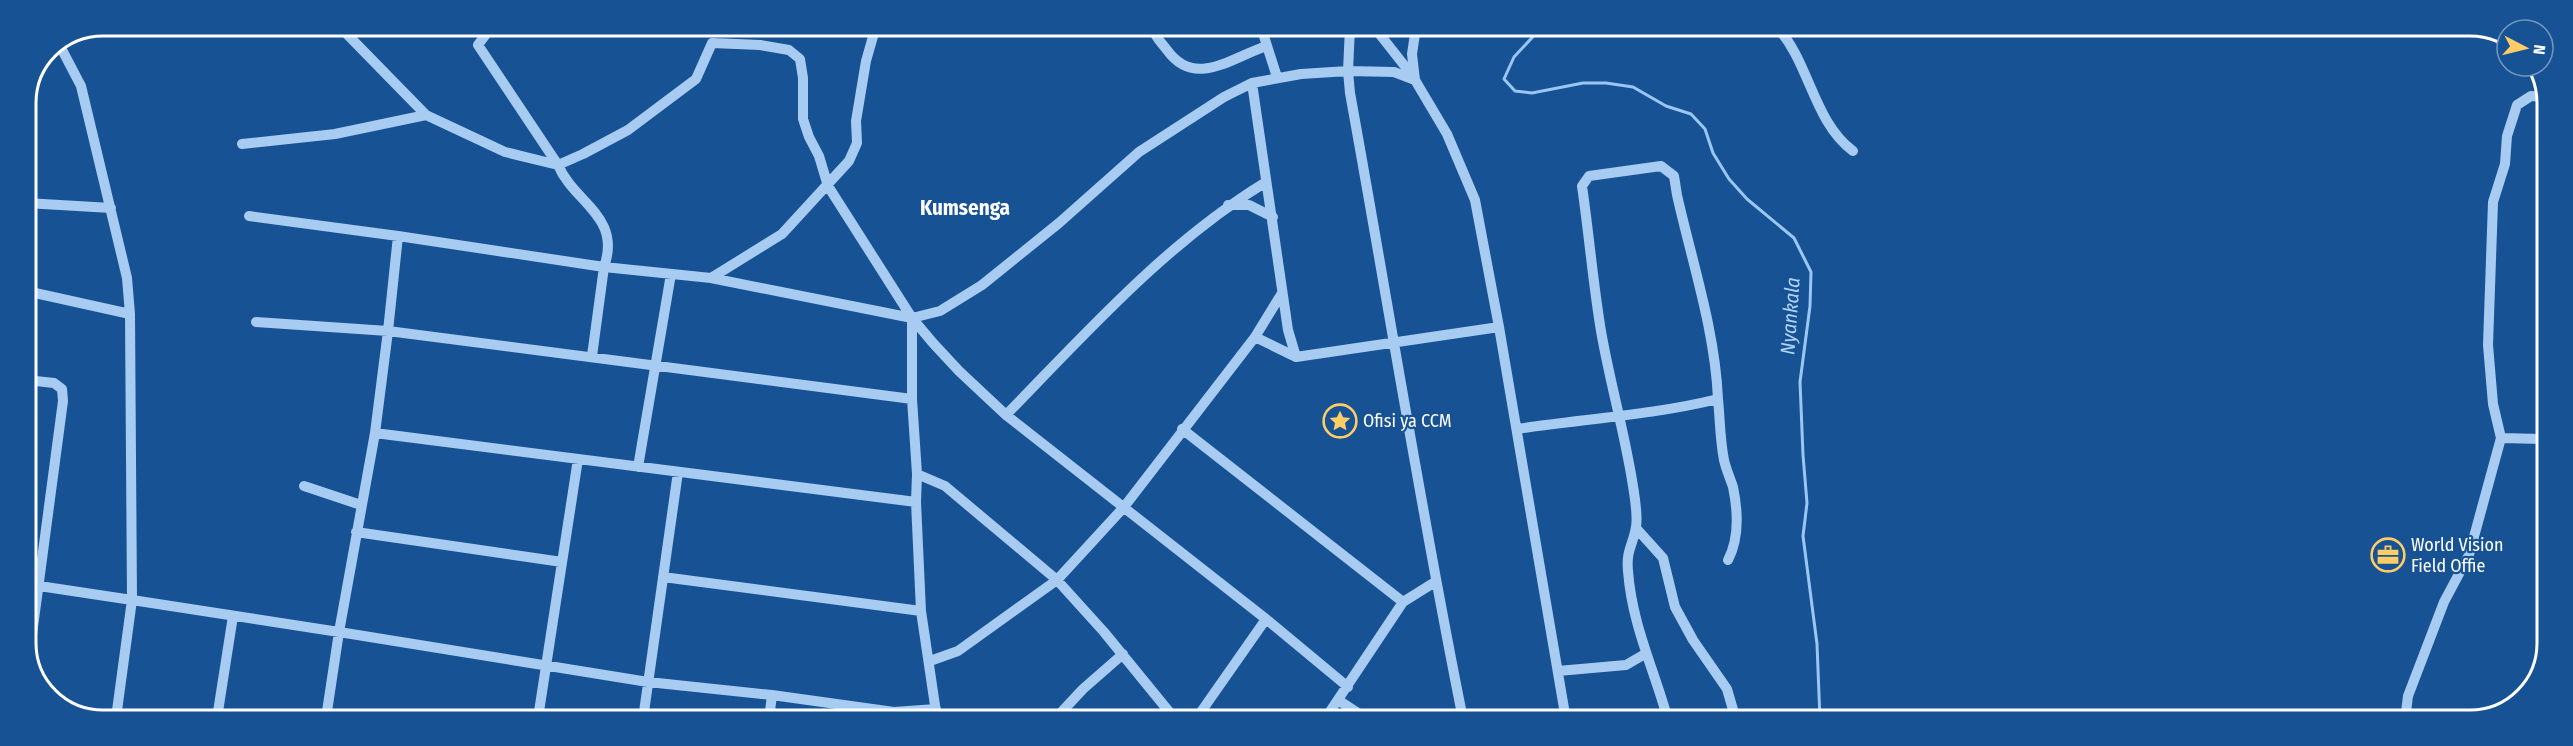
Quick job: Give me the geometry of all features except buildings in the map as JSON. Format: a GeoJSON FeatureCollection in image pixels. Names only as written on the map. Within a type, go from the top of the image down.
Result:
{"type":"FeatureCollection","features":[{"type":"Feature","properties":{"kind":"street"},"geometry":{"type":"LineString","coordinates":[[349,36],[426,116],[505,152],[558,165],[628,130],[696,79],[712,43],[760,45],[789,50],[800,59],[803,78],[803,119],[819,156],[828,186],[912,318],[958,371],[1006,415],[1266,619],[1348,687]]}},
{"type":"Feature","properties":{"kind":"street"},"geometry":{"type":"LineString","coordinates":[[485,36],[478,45],[558,165],[564,180],[585,199],[601,220],[609,237],[609,253],[604,267],[592,356]]}},
{"type":"Feature","properties":{"kind":"street"},"geometry":{"type":"LineString","coordinates":[[711,278],[782,234],[849,161],[857,143],[856,121],[866,61],[873,36]]}},
{"type":"Feature","properties":{"kind":"street"},"geometry":{"type":"LineString","coordinates":[[1156,36],[1174,61],[1189,69],[1208,70],[1267,46]]}},
{"type":"Feature","properties":{"kind":"street"},"geometry":{"type":"LineString","coordinates":[[1264,36],[1277,77]]}},
{"type":"Feature","properties":{"kind":"street"},"geometry":{"type":"LineString","coordinates":[[1351,36],[1348,71],[1435,582],[1461,710]]}},
{"type":"Feature","properties":{"kind":"street"},"geometry":{"type":"LineString","coordinates":[[1381,36],[1415,80],[1447,134],[1475,200],[1517,429],[1564,710]]}},
{"type":"Feature","properties":{"kind":"street"},"geometry":{"type":"LineString","coordinates":[[1415,36],[1412,54],[1415,80]]}},
{"type":"Feature","properties":{"kind":"street"},"geometry":{"type":"LineString","coordinates":[[1783,36],[1797,56],[1831,128],[1840,141],[1853,151]]}},
{"type":"Feature","properties":{"kind":"street"},"geometry":{"type":"LineString","coordinates":[[62,50],[81,86],[127,278],[130,314],[132,600],[117,710]]}},
{"type":"Feature","properties":{"kind":"street"},"geometry":{"type":"LineString","coordinates":[[249,216],[604,267],[711,278],[912,318],[940,311],[982,285],[1059,223],[1139,152],[1224,97],[1252,83],[1277,77],[1348,71],[1394,72],[1415,80]]}},
{"type":"Feature","properties":{"kind":"street"},"geometry":{"type":"LineString","coordinates":[[1252,83],[1288,330],[1296,357]]}},
{"type":"Feature","properties":{"kind":"street"},"geometry":{"type":"LineString","coordinates":[[2406,710],[2408,696],[2444,602],[2469,555],[2500,438],[2493,404],[2488,345],[2493,202],[2505,164],[2507,136],[2517,105],[2531,96],[2537,96]]}},
{"type":"Feature","properties":{"kind":"street"},"geometry":{"type":"LineString","coordinates":[[242,144],[335,134],[426,116]]}},
{"type":"Feature","properties":{"kind":"street"},"geometry":{"type":"LineString","coordinates":[[1665,710],[1656,674],[1645,654],[1632,608],[1628,550],[1636,528],[1634,489],[1601,330],[1582,186],[1588,176],[1661,166],[1674,176],[1717,377],[1724,463],[1733,488],[1737,537],[1728,560]]}},
{"type":"Feature","properties":{"kind":"street"},"geometry":{"type":"LineString","coordinates":[[1006,415],[1140,279],[1228,205],[1266,182]]}},
{"type":"Feature","properties":{"kind":"street"},"geometry":{"type":"LineString","coordinates":[[36,204],[111,208]]}},
{"type":"Feature","properties":{"kind":"street"},"geometry":{"type":"LineString","coordinates":[[1228,205],[1249,205],[1273,217]]}},
{"type":"Feature","properties":{"kind":"street"},"geometry":{"type":"LineString","coordinates":[[327,710],[356,532],[375,433],[398,236]]}},
{"type":"Feature","properties":{"kind":"street"},"geometry":{"type":"LineString","coordinates":[[638,467],[671,274]]}},
{"type":"Feature","properties":{"kind":"street"},"geometry":{"type":"LineString","coordinates":[[930,660],[957,651],[1057,580],[1124,507],[1255,337],[1282,292]]}},
{"type":"Feature","properties":{"kind":"street"},"geometry":{"type":"LineString","coordinates":[[36,293],[130,314]]}},
{"type":"Feature","properties":{"kind":"street"},"geometry":{"type":"LineString","coordinates":[[912,318],[912,399],[918,474],[916,502],[921,610],[936,710]]}},
{"type":"Feature","properties":{"kind":"street"},"geometry":{"type":"LineString","coordinates":[[256,322],[388,331],[912,399]]}},
{"type":"Feature","properties":{"kind":"street"},"geometry":{"type":"LineString","coordinates":[[1255,337],[1296,357],[1499,327]]}},
{"type":"Feature","properties":{"kind":"street"},"geometry":{"type":"LineString","coordinates":[[36,381],[54,383],[62,389],[63,401],[36,555]]}},
{"type":"Feature","properties":{"kind":"street"},"geometry":{"type":"LineString","coordinates":[[1517,429],[1718,399]]}},
{"type":"Feature","properties":{"kind":"street"},"geometry":{"type":"LineString","coordinates":[[1182,429],[1403,602]]}},
{"type":"Feature","properties":{"kind":"street"},"geometry":{"type":"LineString","coordinates":[[375,433],[916,502]]}},
{"type":"Feature","properties":{"kind":"street"},"geometry":{"type":"LineString","coordinates":[[2500,438],[2537,439]]}},
{"type":"Feature","properties":{"kind":"street"},"geometry":{"type":"LineString","coordinates":[[539,710],[578,459]]}},
{"type":"Feature","properties":{"kind":"street"},"geometry":{"type":"LineString","coordinates":[[644,710],[678,472]]}},
{"type":"Feature","properties":{"kind":"street"},"geometry":{"type":"LineString","coordinates":[[918,474],[945,486],[1057,580],[1123,654],[1168,710]]}},
{"type":"Feature","properties":{"kind":"street"},"geometry":{"type":"LineString","coordinates":[[304,486],[361,505]]}},
{"type":"Feature","properties":{"kind":"street"},"geometry":{"type":"LineString","coordinates":[[1636,528],[1663,558],[1675,607],[1693,640],[1727,689],[1733,710]]}},
{"type":"Feature","properties":{"kind":"street"},"geometry":{"type":"LineString","coordinates":[[356,532],[562,562]]}},
{"type":"Feature","properties":{"kind":"street"},"geometry":{"type":"LineString","coordinates":[[663,577],[921,610]]}},
{"type":"Feature","properties":{"kind":"street"},"geometry":{"type":"LineString","coordinates":[[1331,710],[1403,602],[1435,582]]}},
{"type":"Feature","properties":{"kind":"street"},"geometry":{"type":"LineString","coordinates":[[36,585],[648,682],[772,695],[853,710]]}},
{"type":"Feature","properties":{"kind":"street"},"geometry":{"type":"LineString","coordinates":[[218,710],[233,616]]}},
{"type":"Feature","properties":{"kind":"street"},"geometry":{"type":"LineString","coordinates":[[1202,710],[1266,619]]}},
{"type":"Feature","properties":{"kind":"street"},"geometry":{"type":"LineString","coordinates":[[1063,710],[1083,689],[1123,654]]}},
{"type":"Feature","properties":{"kind":"street"},"geometry":{"type":"LineString","coordinates":[[1558,671],[1626,665],[1645,654]]}},
{"type":"Feature","properties":{"kind":"street"},"geometry":{"type":"LineString","coordinates":[[770,710],[772,695]]}},
{"type":"Feature","properties":{"kind":"street"},"geometry":{"type":"LineString","coordinates":[[1338,700],[1353,710]]}},
{"type":"Feature","properties":{"kind":"waterway","name":"Nyankala"},"geometry":{"type":"LineString","coordinates":[[1534,36],[1514,57],[1504,79],[1515,91],[1532,93],[1583,83],[1606,83],[1633,87],[1666,106],[1691,114],[1705,129],[1713,153],[1729,179],[1747,199],[1794,238],[1811,272],[1810,306],[1800,382],[1807,503],[1803,536],[1817,644],[1820,710]]}},
{"type":"Feature","properties":{"kind":"place","name":"Ofisi ya CCM"},"geometry":{"type":"Point","coordinates":[1340,421]}},
{"type":"Feature","properties":{"kind":"place","name":"World Vision Field Offie"},"geometry":{"type":"Point","coordinates":[2388,555]}},
{"type":"Feature","properties":{"kind":"district","name":"Kumsenga"},"geometry":{"type":"Point","coordinates":[965,208]}}]}
